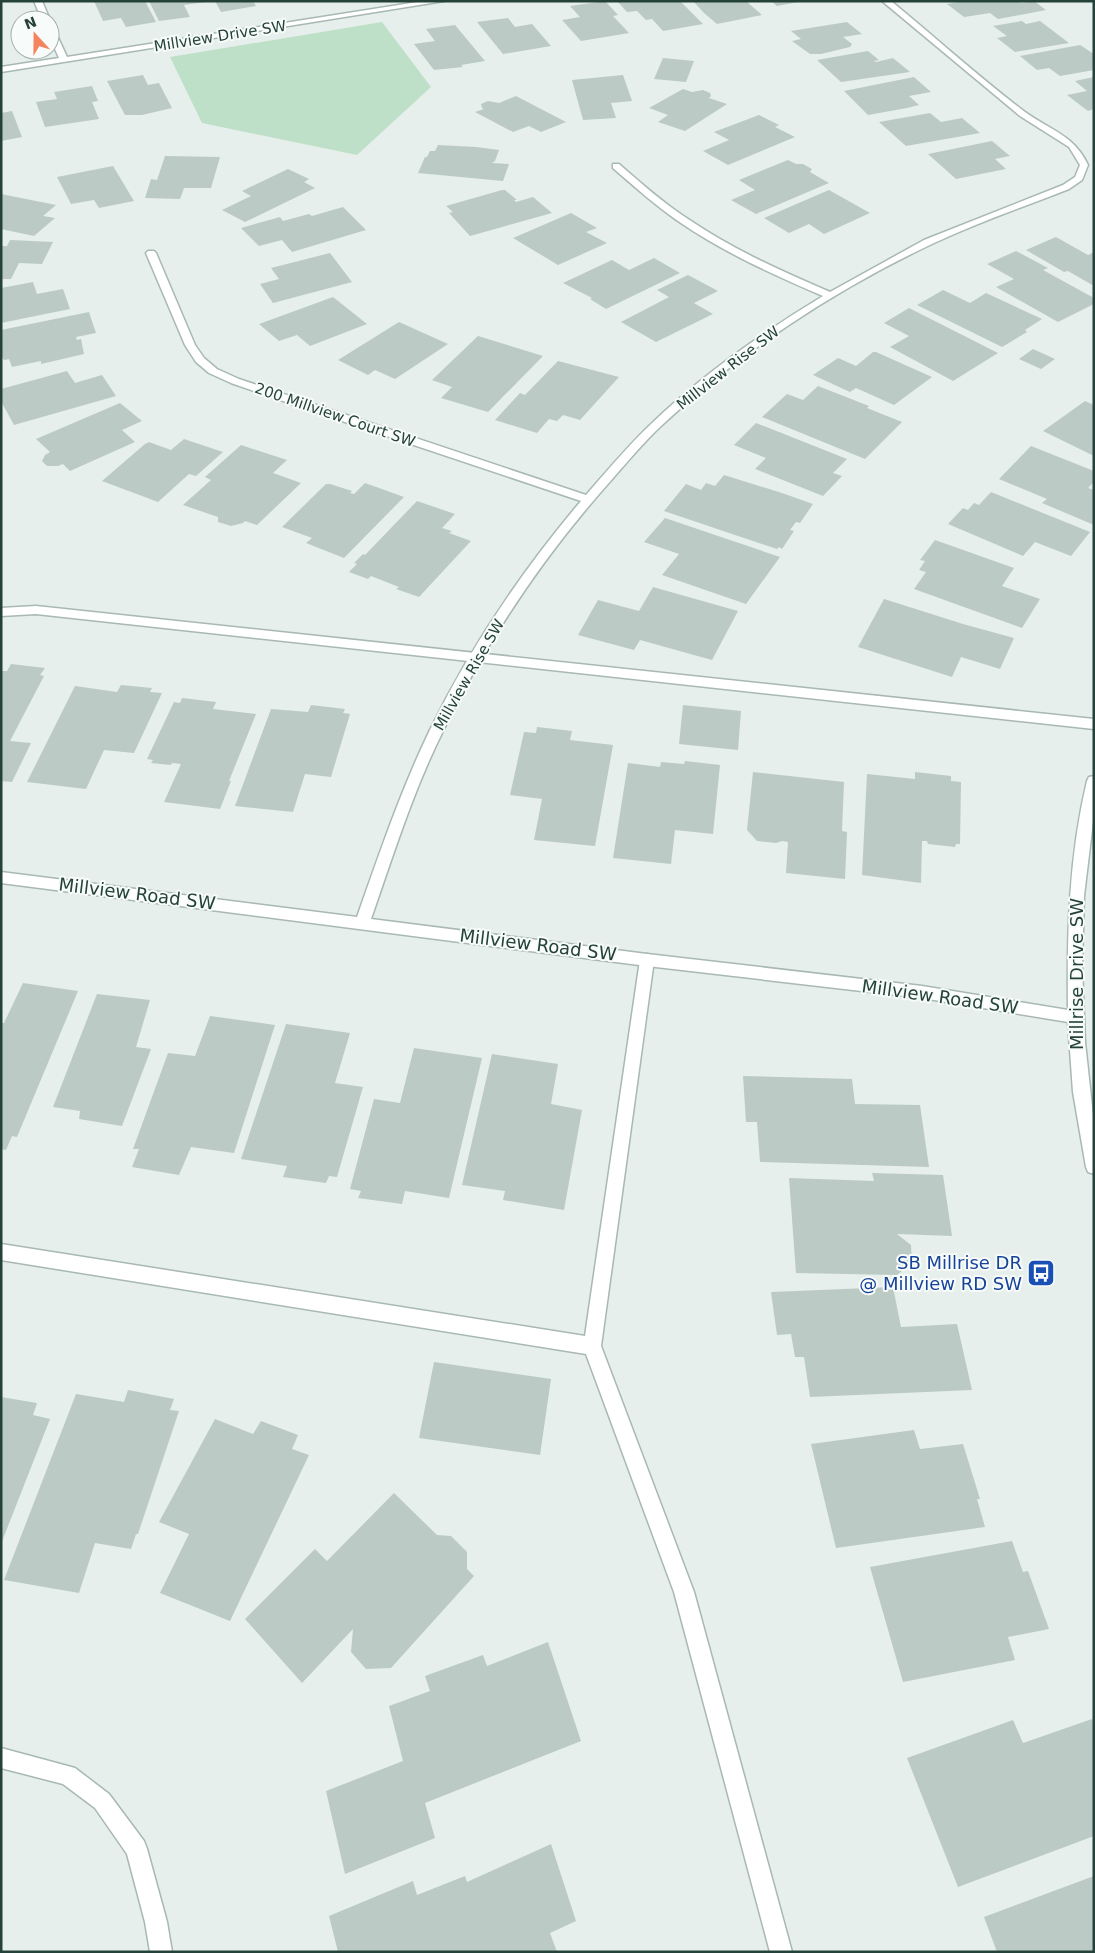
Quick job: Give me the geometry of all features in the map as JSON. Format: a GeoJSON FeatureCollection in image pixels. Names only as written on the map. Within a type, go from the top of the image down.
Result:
{"type":"FeatureCollection","features":[{"type":"Feature","properties":{"kind":"street","name":"Millview Drive SW"},"geometry":{"type":"LineString","coordinates":[[1,70],[440,1]]}},
{"type":"Feature","properties":{"kind":"street","name":"Millview Rise SW"},"geometry":{"type":"LineString","coordinates":[[363,922],[402,810],[435,734],[462,681],[534,565],[587,499],[657,424],[697,389],[765,337],[830,295],[910,250],[963,226],[1066,187],[1079,178],[1084,165],[1078,152],[1072,145],[1023,114],[886,1]]}},
{"type":"Feature","properties":{"kind":"street"},"geometry":{"type":"LineString","coordinates":[[60,51],[64,60]]}},
{"type":"Feature","properties":{"kind":"street"},"geometry":{"type":"LineString","coordinates":[[616,166],[658,202],[694,228],[781,274],[830,295]]}},
{"type":"Feature","properties":{"kind":"street","name":"200 Millview Court SW"},"geometry":{"type":"LineString","coordinates":[[150,253],[190,345],[200,360],[213,371],[235,381],[310,407],[587,499]]}},
{"type":"Feature","properties":{"kind":"street"},"geometry":{"type":"LineString","coordinates":[[1,612],[36,610],[1094,724]]}},
{"type":"Feature","properties":{"kind":"street","name":"Millrise Drive SW"},"geometry":{"type":"LineString","coordinates":[[1094,781],[1085,814],[1074,922],[1078,1080],[1094,1167]]}},
{"type":"Feature","properties":{"kind":"street","name":"Millview Road SW"},"geometry":{"type":"LineString","coordinates":[[1,877],[647,960],[922,992],[1075,1017]]}},
{"type":"Feature","properties":{"kind":"street"},"geometry":{"type":"LineString","coordinates":[[647,960],[592,1346],[684,1592],[781,1952]]}},
{"type":"Feature","properties":{"kind":"street"},"geometry":{"type":"LineString","coordinates":[[1,1252],[592,1346]]}},
{"type":"Feature","properties":{"kind":"street"},"geometry":{"type":"LineString","coordinates":[[1,1758],[68,1775],[102,1801],[136,1849],[156,1922],[161,1952]]}},
{"type":"Feature","properties":{"kind":"green space"},"geometry":{"type":"Polygon","coordinates":[[[382,22],[431,87],[357,155],[202,123],[170,57],[382,22]]]}},
{"type":"Feature","properties":{"kind":"building"},"geometry":{"type":"Polygon","coordinates":[[[94,1],[145,1],[156,22],[126,27],[121,18],[103,21],[94,1]]]}},
{"type":"Feature","properties":{"kind":"building"},"geometry":{"type":"Polygon","coordinates":[[[149,1],[206,2],[184,5],[190,17],[159,21],[149,1]]]}},
{"type":"Feature","properties":{"kind":"building"},"geometry":{"type":"Polygon","coordinates":[[[215,1],[253,1],[256,6],[221,12],[215,1]]]}},
{"type":"Feature","properties":{"kind":"building"},"geometry":{"type":"Polygon","coordinates":[[[605,1],[618,15],[613,16],[629,33],[581,41],[562,20],[580,17],[570,6],[605,1]]]}},
{"type":"Feature","properties":{"kind":"building"},"geometry":{"type":"Polygon","coordinates":[[[617,1],[680,1],[703,24],[663,31],[652,19],[646,20],[637,11],[627,12],[617,1]]]}},
{"type":"Feature","properties":{"kind":"building"},"geometry":{"type":"Polygon","coordinates":[[[693,1],[746,1],[762,15],[717,24],[693,1]]]}},
{"type":"Feature","properties":{"kind":"building"},"geometry":{"type":"Polygon","coordinates":[[[771,1],[798,1],[798,2],[777,6],[771,1]]]}},
{"type":"Feature","properties":{"kind":"building"},"geometry":{"type":"Polygon","coordinates":[[[966,1],[1019,1],[1021,3],[1034,1],[1046,10],[998,19],[990,13],[964,17],[947,4],[966,1]]]}},
{"type":"Feature","properties":{"kind":"building"},"geometry":{"type":"Polygon","coordinates":[[[508,18],[515,27],[532,24],[551,46],[503,54],[477,22],[508,18]]]}},
{"type":"Feature","properties":{"kind":"building"},"geometry":{"type":"Polygon","coordinates":[[[1022,21],[1026,24],[1040,21],[1069,43],[1015,52],[997,38],[1007,36],[993,26],[1022,21]]]}},
{"type":"Feature","properties":{"kind":"building"},"geometry":{"type":"Polygon","coordinates":[[[847,22],[862,34],[843,37],[852,44],[850,47],[821,54],[810,54],[792,41],[801,39],[791,31],[847,22]]]}},
{"type":"Feature","properties":{"kind":"building"},"geometry":{"type":"Polygon","coordinates":[[[455,25],[485,61],[461,65],[463,67],[434,70],[414,44],[435,41],[426,29],[455,25]]]}},
{"type":"Feature","properties":{"kind":"building"},"geometry":{"type":"Polygon","coordinates":[[[1080,45],[1094,54],[1094,70],[1060,76],[1049,68],[1037,70],[1020,56],[1080,45]]]}},
{"type":"Feature","properties":{"kind":"building"},"geometry":{"type":"Polygon","coordinates":[[[868,51],[879,60],[874,61],[876,62],[893,58],[910,72],[841,82],[817,60],[868,51]]]}},
{"type":"Feature","properties":{"kind":"building"},"geometry":{"type":"Polygon","coordinates":[[[663,58],[694,61],[686,82],[654,79],[663,58]]]}},
{"type":"Feature","properties":{"kind":"building"},"geometry":{"type":"Polygon","coordinates":[[[143,75],[148,85],[159,83],[172,108],[142,115],[125,115],[107,81],[143,75]]]}},
{"type":"Feature","properties":{"kind":"building"},"geometry":{"type":"Polygon","coordinates":[[[623,75],[632,101],[611,103],[616,118],[583,120],[572,80],[623,75]]]}},
{"type":"Feature","properties":{"kind":"building"},"geometry":{"type":"Polygon","coordinates":[[[914,77],[931,92],[909,96],[919,105],[907,108],[868,115],[844,91],[914,77]]]}},
{"type":"Feature","properties":{"kind":"building"},"geometry":{"type":"Polygon","coordinates":[[[1094,77],[1094,109],[1088,111],[1067,95],[1087,91],[1075,81],[1094,77]]]}},
{"type":"Feature","properties":{"kind":"building"},"geometry":{"type":"Polygon","coordinates":[[[92,86],[98,101],[92,102],[99,119],[45,127],[36,102],[57,99],[54,92],[92,86]]]}},
{"type":"Feature","properties":{"kind":"building"},"geometry":{"type":"Polygon","coordinates":[[[683,89],[692,92],[703,90],[710,93],[711,96],[709,98],[727,104],[685,131],[658,122],[668,115],[649,108],[683,89]]]}},
{"type":"Feature","properties":{"kind":"building"},"geometry":{"type":"Polygon","coordinates":[[[516,96],[566,122],[541,132],[529,126],[513,132],[475,112],[484,109],[481,104],[488,101],[499,103],[516,96]]]}},
{"type":"Feature","properties":{"kind":"building"},"geometry":{"type":"Polygon","coordinates":[[[12,111],[22,137],[1,141],[1,113],[12,111]]]}},
{"type":"Feature","properties":{"kind":"building"},"geometry":{"type":"Polygon","coordinates":[[[930,113],[941,122],[962,118],[980,133],[906,146],[879,122],[930,113]]]}},
{"type":"Feature","properties":{"kind":"building"},"geometry":{"type":"Polygon","coordinates":[[[759,115],[779,125],[775,127],[795,137],[728,165],[703,151],[729,140],[714,132],[759,115]]]}},
{"type":"Feature","properties":{"kind":"building"},"geometry":{"type":"Polygon","coordinates":[[[992,141],[1010,156],[995,159],[1006,169],[956,179],[928,154],[992,141]]]}},
{"type":"Feature","properties":{"kind":"building"},"geometry":{"type":"Polygon","coordinates":[[[438,145],[499,150],[495,161],[492,163],[509,164],[503,181],[418,173],[425,157],[427,157],[430,151],[435,151],[438,145]]]}},
{"type":"Feature","properties":{"kind":"building"},"geometry":{"type":"Polygon","coordinates":[[[165,156],[220,157],[211,188],[184,188],[180,199],[145,198],[151,179],[157,180],[165,156]]]}},
{"type":"Feature","properties":{"kind":"building"},"geometry":{"type":"Polygon","coordinates":[[[788,160],[796,164],[803,164],[812,169],[810,172],[829,183],[756,214],[731,200],[755,190],[739,180],[788,160]]]}},
{"type":"Feature","properties":{"kind":"building"},"geometry":{"type":"Polygon","coordinates":[[[113,166],[134,201],[99,208],[94,200],[71,204],[57,177],[113,166]]]}},
{"type":"Feature","properties":{"kind":"building"},"geometry":{"type":"Polygon","coordinates":[[[288,169],[309,179],[304,182],[315,188],[245,222],[222,210],[251,196],[242,191],[288,169]]]}},
{"type":"Feature","properties":{"kind":"building"},"geometry":{"type":"Polygon","coordinates":[[[505,190],[517,200],[514,200],[516,202],[533,197],[552,213],[470,236],[449,213],[453,212],[446,206],[505,190]]]}},
{"type":"Feature","properties":{"kind":"building"},"geometry":{"type":"Polygon","coordinates":[[[829,190],[870,213],[824,234],[809,224],[789,233],[764,218],[829,190]]]}},
{"type":"Feature","properties":{"kind":"building"},"geometry":{"type":"Polygon","coordinates":[[[1,194],[56,205],[43,216],[55,218],[34,236],[1,229],[1,194]]]}},
{"type":"Feature","properties":{"kind":"building"},"geometry":{"type":"Polygon","coordinates":[[[343,207],[366,230],[292,252],[282,240],[259,246],[241,228],[280,217],[283,221],[309,214],[312,216],[343,207]]]}},
{"type":"Feature","properties":{"kind":"building"},"geometry":{"type":"Polygon","coordinates":[[[571,213],[597,228],[586,232],[607,243],[558,265],[513,238],[571,213]]]}},
{"type":"Feature","properties":{"kind":"building"},"geometry":{"type":"Polygon","coordinates":[[[1056,237],[1088,255],[1094,252],[1094,286],[1068,271],[1064,272],[1026,250],[1056,237]]]}},
{"type":"Feature","properties":{"kind":"building"},"geometry":{"type":"Polygon","coordinates":[[[10,240],[53,242],[42,264],[19,263],[11,279],[1,279],[1,246],[7,246],[10,240]]]}},
{"type":"Feature","properties":{"kind":"building"},"geometry":{"type":"Polygon","coordinates":[[[1016,251],[1048,268],[1043,270],[1094,298],[1094,304],[1058,322],[996,287],[1014,279],[987,264],[1016,251]]]}},
{"type":"Feature","properties":{"kind":"building"},"geometry":{"type":"Polygon","coordinates":[[[330,253],[352,282],[273,303],[260,284],[279,279],[271,268],[330,253]]]}},
{"type":"Feature","properties":{"kind":"building"},"geometry":{"type":"Polygon","coordinates":[[[654,258],[680,273],[606,309],[590,299],[592,298],[563,283],[612,260],[629,270],[654,258]]]}},
{"type":"Feature","properties":{"kind":"building"},"geometry":{"type":"Polygon","coordinates":[[[688,275],[718,291],[694,303],[713,314],[656,342],[621,322],[669,297],[657,290],[688,275]]]}},
{"type":"Feature","properties":{"kind":"building"},"geometry":{"type":"Polygon","coordinates":[[[33,282],[37,294],[63,289],[70,309],[1,323],[1,288],[33,282]]]}},
{"type":"Feature","properties":{"kind":"building"},"geometry":{"type":"Polygon","coordinates":[[[943,290],[970,303],[986,293],[1042,319],[1025,330],[1027,332],[1002,347],[917,305],[943,290]]]}},
{"type":"Feature","properties":{"kind":"building"},"geometry":{"type":"Polygon","coordinates":[[[333,297],[367,324],[310,346],[297,335],[279,341],[259,324],[333,297]]]}},
{"type":"Feature","properties":{"kind":"building"},"geometry":{"type":"Polygon","coordinates":[[[909,308],[998,353],[953,381],[890,347],[909,336],[884,323],[909,308]]]}},
{"type":"Feature","properties":{"kind":"building"},"geometry":{"type":"Polygon","coordinates":[[[89,312],[96,333],[76,337],[77,340],[81,339],[84,354],[41,364],[41,361],[12,367],[9,359],[4,360],[1,356],[1,330],[89,312]]]}},
{"type":"Feature","properties":{"kind":"building"},"geometry":{"type":"Polygon","coordinates":[[[399,322],[448,344],[395,379],[375,370],[368,375],[338,360],[399,322]]]}},
{"type":"Feature","properties":{"kind":"building"},"geometry":{"type":"Polygon","coordinates":[[[478,336],[543,356],[488,412],[441,398],[452,387],[432,380],[478,336]]]}},
{"type":"Feature","properties":{"kind":"building"},"geometry":{"type":"Polygon","coordinates":[[[1033,349],[1055,359],[1041,369],[1019,359],[1033,349]]]}},
{"type":"Feature","properties":{"kind":"building"},"geometry":{"type":"Polygon","coordinates":[[[873,352],[932,377],[894,405],[856,388],[850,392],[813,375],[838,358],[856,366],[873,352]]]}},
{"type":"Feature","properties":{"kind":"building"},"geometry":{"type":"Polygon","coordinates":[[[558,361],[619,377],[580,420],[563,415],[557,421],[549,419],[537,433],[495,420],[520,393],[525,395],[558,361]]]}},
{"type":"Feature","properties":{"kind":"building"},"geometry":{"type":"Polygon","coordinates":[[[67,371],[75,383],[102,375],[116,396],[14,425],[2,403],[1,389],[67,371]]]}},
{"type":"Feature","properties":{"kind":"building"},"geometry":{"type":"Polygon","coordinates":[[[818,386],[869,406],[867,408],[902,422],[865,459],[762,417],[787,394],[803,400],[818,386]]]}},
{"type":"Feature","properties":{"kind":"building"},"geometry":{"type":"Polygon","coordinates":[[[1085,401],[1094,405],[1094,456],[1043,431],[1085,401]]]}},
{"type":"Feature","properties":{"kind":"building"},"geometry":{"type":"Polygon","coordinates":[[[120,403],[142,421],[122,430],[135,442],[70,471],[63,464],[47,466],[42,461],[45,455],[50,452],[36,439],[120,403]]]}},
{"type":"Feature","properties":{"kind":"building"},"geometry":{"type":"Polygon","coordinates":[[[756,423],[847,459],[833,473],[842,476],[823,496],[755,469],[766,458],[734,445],[756,423]]]}},
{"type":"Feature","properties":{"kind":"building"},"geometry":{"type":"Polygon","coordinates":[[[184,439],[223,452],[196,476],[189,474],[158,502],[102,481],[145,444],[149,442],[171,450],[184,439]]]}},
{"type":"Feature","properties":{"kind":"building"},"geometry":{"type":"Polygon","coordinates":[[[241,445],[287,460],[273,473],[301,483],[257,525],[245,521],[231,526],[218,522],[218,517],[183,505],[211,480],[205,477],[241,445]]]}},
{"type":"Feature","properties":{"kind":"building"},"geometry":{"type":"Polygon","coordinates":[[[1031,446],[1094,471],[1094,482],[1088,488],[1094,490],[1094,525],[1042,503],[1047,499],[999,479],[1031,446]]]}},
{"type":"Feature","properties":{"kind":"building"},"geometry":{"type":"Polygon","coordinates":[[[724,475],[813,504],[800,523],[796,522],[790,530],[794,531],[782,549],[779,547],[777,549],[664,511],[686,484],[701,490],[706,483],[715,486],[724,475]]]}},
{"type":"Feature","properties":{"kind":"building"},"geometry":{"type":"Polygon","coordinates":[[[365,483],[404,497],[344,558],[306,543],[312,538],[282,527],[326,484],[352,491],[350,493],[354,494],[365,483]]]}},
{"type":"Feature","properties":{"kind":"building"},"geometry":{"type":"Polygon","coordinates":[[[991,492],[1090,532],[1071,556],[1035,542],[1023,556],[948,524],[963,508],[968,510],[974,503],[979,505],[991,492]]]}},
{"type":"Feature","properties":{"kind":"building"},"geometry":{"type":"Polygon","coordinates":[[[417,501],[455,514],[442,528],[452,531],[449,533],[471,541],[419,597],[396,589],[399,587],[371,576],[368,579],[349,572],[357,564],[354,563],[363,554],[365,555],[417,501]]]}},
{"type":"Feature","properties":{"kind":"building"},"geometry":{"type":"Polygon","coordinates":[[[665,518],[780,557],[746,604],[662,575],[679,554],[644,542],[665,518]]]}},
{"type":"Feature","properties":{"kind":"building"},"geometry":{"type":"Polygon","coordinates":[[[935,540],[1014,568],[1002,586],[1040,599],[1022,628],[914,589],[926,572],[919,570],[925,561],[920,560],[935,540]]]}},
{"type":"Feature","properties":{"kind":"building"},"geometry":{"type":"Polygon","coordinates":[[[653,587],[738,611],[712,660],[640,640],[634,650],[578,635],[598,600],[639,611],[653,587]]]}},
{"type":"Feature","properties":{"kind":"building"},"geometry":{"type":"Polygon","coordinates":[[[884,599],[1014,638],[1000,669],[961,657],[952,677],[858,647],[884,599]]]}},
{"type":"Feature","properties":{"kind":"building"},"geometry":{"type":"Polygon","coordinates":[[[11,664],[45,668],[40,675],[44,676],[10,741],[31,743],[12,782],[1,781],[1,671],[7,671],[11,664]]]}},
{"type":"Feature","properties":{"kind":"building"},"geometry":{"type":"Polygon","coordinates":[[[121,685],[152,688],[150,692],[162,693],[134,753],[104,750],[86,789],[27,782],[75,686],[117,692],[121,685]]]}},
{"type":"Feature","properties":{"kind":"building"},"geometry":{"type":"Polygon","coordinates":[[[182,698],[216,702],[213,709],[256,714],[229,781],[231,781],[220,809],[164,802],[181,764],[151,763],[153,760],[147,759],[174,702],[180,703],[182,698]]]}},
{"type":"Feature","properties":{"kind":"building"},"geometry":{"type":"Polygon","coordinates":[[[311,705],[345,709],[343,713],[350,714],[331,777],[305,774],[293,812],[235,806],[271,709],[308,712],[311,705]]]}},
{"type":"Feature","properties":{"kind":"building"},"geometry":{"type":"Polygon","coordinates":[[[683,705],[741,711],[738,750],[679,744],[683,705]]]}},
{"type":"Feature","properties":{"kind":"building"},"geometry":{"type":"Polygon","coordinates":[[[537,727],[572,731],[570,740],[613,745],[595,846],[534,840],[542,799],[510,795],[524,732],[536,733],[537,727]]]}},
{"type":"Feature","properties":{"kind":"building"},"geometry":{"type":"Polygon","coordinates":[[[685,761],[720,765],[713,834],[675,830],[671,864],[613,858],[628,763],[660,767],[661,762],[684,764],[685,761]]]}},
{"type":"Feature","properties":{"kind":"building"},"geometry":{"type":"Polygon","coordinates":[[[753,772],[844,782],[842,831],[847,832],[845,879],[786,873],[788,842],[757,841],[747,830],[753,772]]]}},
{"type":"Feature","properties":{"kind":"building"},"geometry":{"type":"Polygon","coordinates":[[[915,772],[951,776],[951,781],[961,782],[960,844],[956,844],[955,847],[928,844],[927,841],[922,841],[921,883],[862,875],[867,774],[915,779],[915,772]]]}},
{"type":"Feature","properties":{"kind":"building"},"geometry":{"type":"Polygon","coordinates":[[[23,983],[78,991],[17,1137],[12,1136],[6,1150],[1,1149],[1,1023],[4,1023],[23,983]]]}},
{"type":"Feature","properties":{"kind":"building"},"geometry":{"type":"Polygon","coordinates":[[[97,994],[150,1000],[136,1047],[151,1049],[122,1126],[79,1119],[80,1111],[53,1107],[97,994]]]}},
{"type":"Feature","properties":{"kind":"building"},"geometry":{"type":"Polygon","coordinates":[[[210,1016],[275,1025],[234,1153],[191,1147],[179,1175],[132,1167],[139,1149],[133,1149],[168,1053],[195,1056],[210,1016]]]}},
{"type":"Feature","properties":{"kind":"building"},"geometry":{"type":"Polygon","coordinates":[[[286,1024],[350,1033],[335,1083],[363,1087],[337,1177],[329,1176],[326,1183],[283,1177],[287,1166],[241,1159],[286,1024]]]}},
{"type":"Feature","properties":{"kind":"building"},"geometry":{"type":"Polygon","coordinates":[[[414,1048],[482,1058],[449,1198],[405,1191],[402,1204],[358,1198],[361,1191],[350,1189],[374,1099],[400,1103],[414,1048]]]}},
{"type":"Feature","properties":{"kind":"building"},"geometry":{"type":"Polygon","coordinates":[[[492,1054],[558,1064],[551,1104],[582,1110],[564,1210],[503,1200],[505,1191],[462,1185],[492,1054]]]}},
{"type":"Feature","properties":{"kind":"building"},"geometry":{"type":"Polygon","coordinates":[[[743,1076],[852,1079],[855,1104],[920,1105],[929,1167],[760,1162],[757,1122],[746,1122],[743,1076]]]}},
{"type":"Feature","properties":{"kind":"building"},"geometry":{"type":"Polygon","coordinates":[[[872,1173],[943,1175],[952,1236],[897,1234],[911,1245],[912,1263],[897,1275],[796,1273],[789,1178],[874,1181],[872,1173]]]}},
{"type":"Feature","properties":{"kind":"building"},"geometry":{"type":"Polygon","coordinates":[[[893,1287],[901,1327],[957,1324],[972,1390],[810,1397],[804,1357],[795,1357],[791,1334],[777,1335],[771,1292],[893,1287]]]}},
{"type":"Feature","properties":{"kind":"building"},"geometry":{"type":"Polygon","coordinates":[[[434,1362],[551,1379],[540,1455],[419,1438],[434,1362]]]}},
{"type":"Feature","properties":{"kind":"building"},"geometry":{"type":"Polygon","coordinates":[[[128,1390],[174,1399],[170,1410],[179,1411],[138,1534],[136,1534],[131,1549],[95,1543],[79,1593],[4,1580],[76,1394],[124,1402],[128,1390]]]}},
{"type":"Feature","properties":{"kind":"building"},"geometry":{"type":"Polygon","coordinates":[[[1,1397],[37,1403],[33,1415],[50,1419],[1,1544],[1,1397]]]}},
{"type":"Feature","properties":{"kind":"building"},"geometry":{"type":"Polygon","coordinates":[[[215,1419],[253,1434],[261,1421],[298,1435],[292,1449],[309,1455],[230,1621],[160,1593],[189,1534],[159,1522],[215,1419]]]}},
{"type":"Feature","properties":{"kind":"building"},"geometry":{"type":"Polygon","coordinates":[[[914,1430],[920,1449],[963,1444],[980,1499],[977,1499],[985,1527],[836,1548],[811,1444],[914,1430]]]}},
{"type":"Feature","properties":{"kind":"building"},"geometry":{"type":"Polygon","coordinates":[[[394,1493],[437,1535],[451,1536],[467,1552],[467,1569],[474,1576],[391,1668],[366,1669],[351,1652],[353,1629],[302,1683],[245,1619],[315,1549],[327,1561],[394,1493]]]}},
{"type":"Feature","properties":{"kind":"building"},"geometry":{"type":"Polygon","coordinates":[[[1012,1541],[1023,1572],[1028,1571],[1049,1629],[1008,1637],[1015,1660],[903,1682],[870,1567],[1012,1541]]]}},
{"type":"Feature","properties":{"kind":"building"},"geometry":{"type":"Polygon","coordinates":[[[548,1642],[581,1741],[425,1803],[435,1838],[345,1874],[326,1791],[403,1761],[389,1706],[430,1691],[425,1676],[483,1655],[487,1666],[548,1642]]]}},
{"type":"Feature","properties":{"kind":"building"},"geometry":{"type":"Polygon","coordinates":[[[1092,1719],[1094,1724],[1094,1836],[958,1887],[907,1758],[1013,1720],[1023,1743],[1092,1719]]]}},
{"type":"Feature","properties":{"kind":"building"},"geometry":{"type":"Polygon","coordinates":[[[551,1844],[576,1921],[550,1933],[557,1952],[338,1952],[329,1916],[413,1881],[417,1895],[465,1876],[467,1882],[551,1844]]]}},
{"type":"Feature","properties":{"kind":"building"},"geometry":{"type":"Polygon","coordinates":[[[1094,1876],[1094,1952],[997,1952],[984,1917],[1094,1876]]]}},
{"type":"Feature","properties":{"kind":"place","name":"SB Millrise DR @ Millview RD SW"},"geometry":{"type":"Point","coordinates":[1041,1273]}}]}
